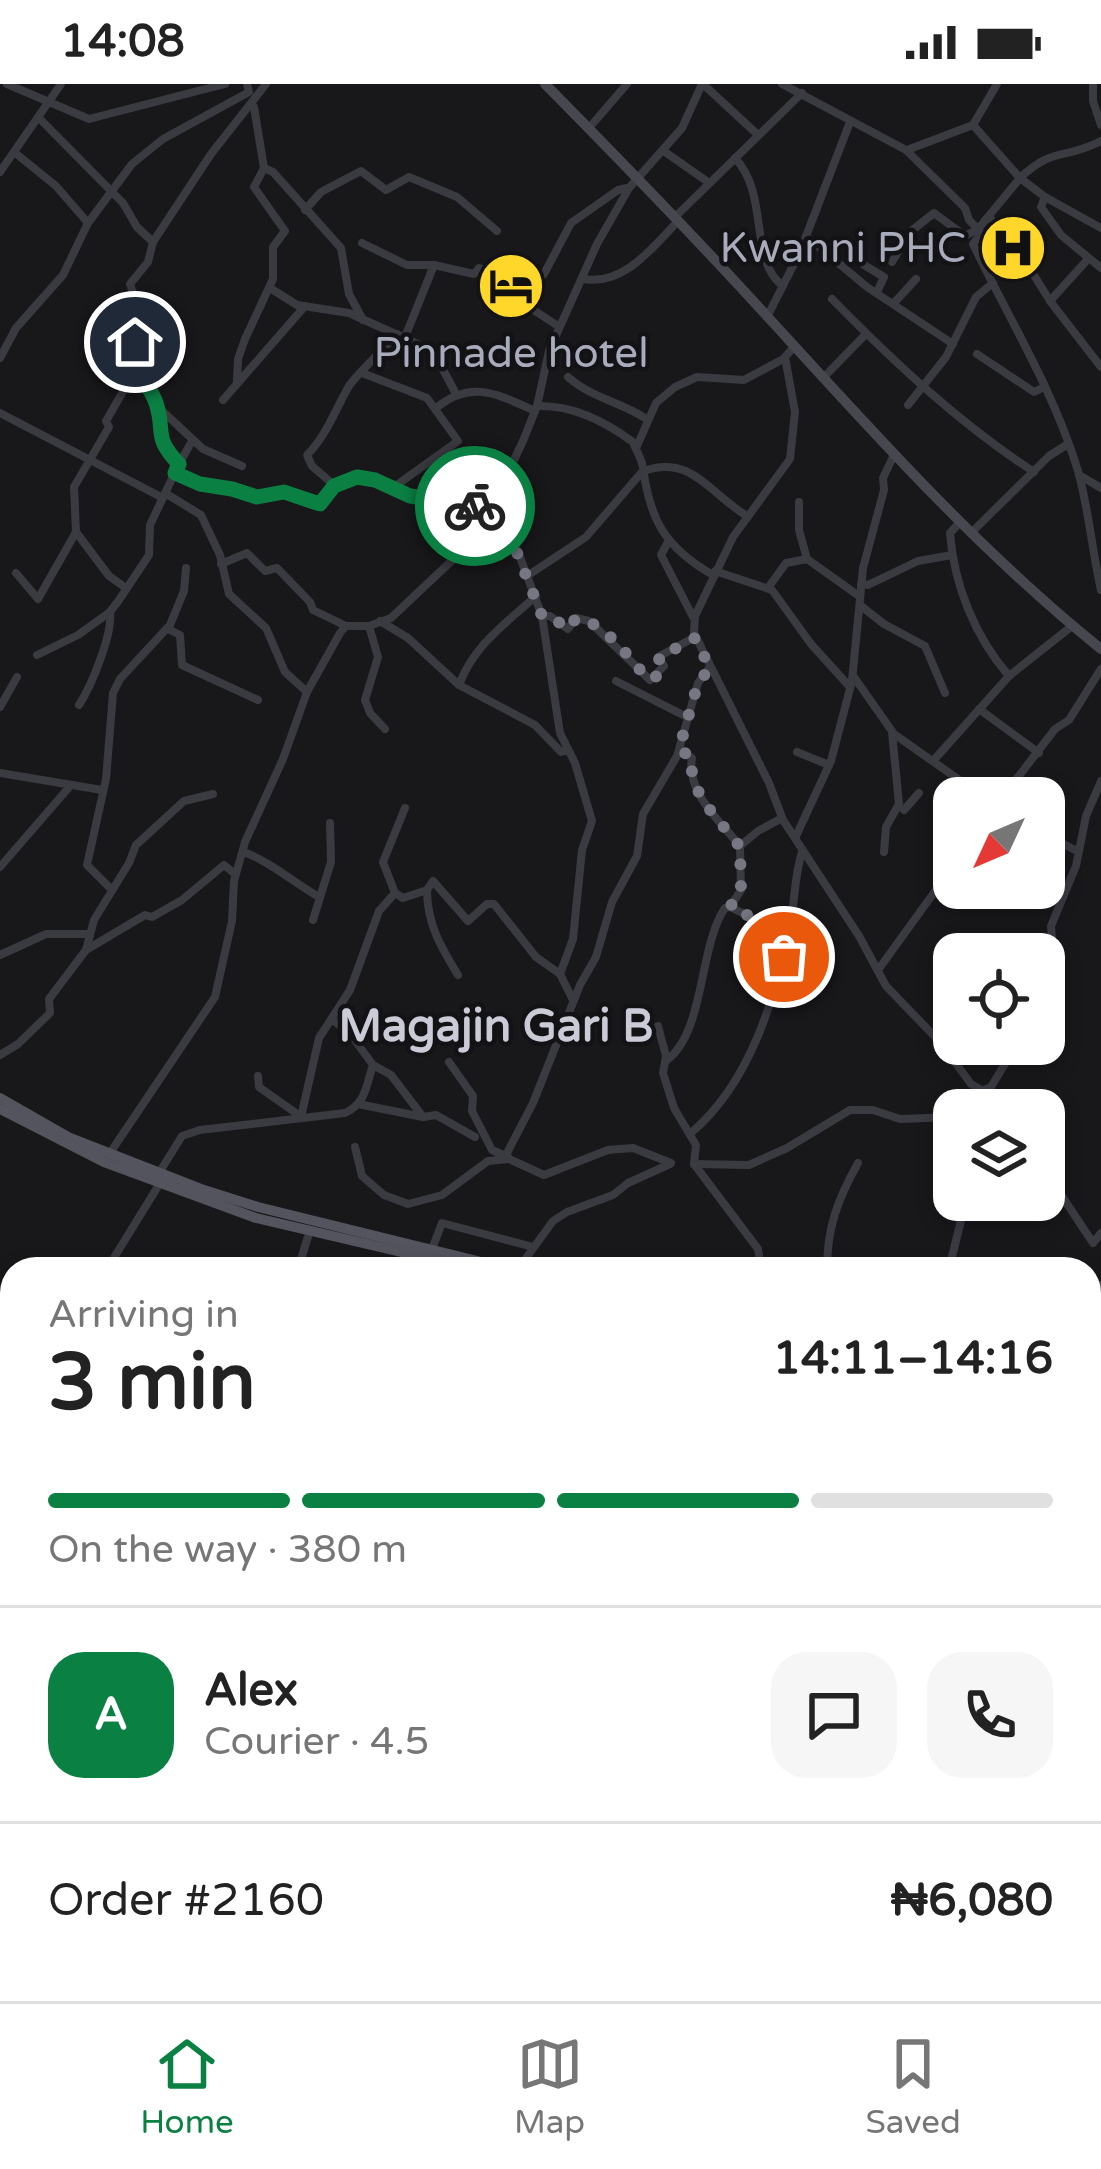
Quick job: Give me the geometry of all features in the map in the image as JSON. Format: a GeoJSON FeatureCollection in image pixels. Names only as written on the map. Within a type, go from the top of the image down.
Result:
{"type":"FeatureCollection","features":[{"type":"Feature","properties":{"kind":"main road"},"geometry":{"type":"LineString","coordinates":[[0,1098],[70,1138],[166,1180]]}},
{"type":"Feature","properties":{"kind":"main road"},"geometry":{"type":"LineString","coordinates":[[0,1109],[66,1146],[166,1180],[256,1218],[415,1257]]}},
{"type":"Feature","properties":{"kind":"main road"},"geometry":{"type":"LineString","coordinates":[[200,1193],[465,1257]]}},
{"type":"Feature","properties":{"kind":"street"},"geometry":{"type":"LineString","coordinates":[[7,84],[80,116],[98,118],[225,84]]}},
{"type":"Feature","properties":{"kind":"street"},"geometry":{"type":"LineString","coordinates":[[0,172],[61,84]]}},
{"type":"Feature","properties":{"kind":"street"},"geometry":{"type":"LineString","coordinates":[[0,358],[16,328],[63,275],[88,223],[132,164],[151,147],[249,92],[247,84]]}},
{"type":"Feature","properties":{"kind":"street"},"geometry":{"type":"LineString","coordinates":[[242,466],[192,441],[157,406],[136,369],[132,350],[143,322],[130,284],[148,262],[153,242],[211,154],[266,84]]}},
{"type":"Feature","properties":{"kind":"street"},"geometry":{"type":"LineString","coordinates":[[545,84],[589,128],[633,183],[676,219],[894,455],[1101,650]]}},
{"type":"Feature","properties":{"kind":"street"},"geometry":{"type":"LineString","coordinates":[[589,128],[627,84]]}},
{"type":"Feature","properties":{"kind":"street"},"geometry":{"type":"LineString","coordinates":[[221,563],[247,553],[265,571],[277,568],[313,610],[346,626],[369,626],[391,618],[478,536],[536,408],[558,326],[584,279],[596,244],[633,183],[664,152],[692,111],[703,84],[757,134]]}},
{"type":"Feature","properties":{"kind":"street"},"geometry":{"type":"LineString","coordinates":[[782,84],[906,150],[964,208],[981,233],[973,244],[1069,444],[1101,590]]}},
{"type":"Feature","properties":{"kind":"street"},"geometry":{"type":"LineString","coordinates":[[906,150],[973,125],[997,84]]}},
{"type":"Feature","properties":{"kind":"street"},"geometry":{"type":"LineString","coordinates":[[1093,84],[1101,125]]}},
{"type":"Feature","properties":{"kind":"street"},"geometry":{"type":"LineString","coordinates":[[584,279],[596,281],[622,272],[646,254],[798,89]]}},
{"type":"Feature","properties":{"kind":"street"},"geometry":{"type":"LineString","coordinates":[[237,381],[238,359],[249,328],[270,288],[272,247],[286,229],[254,187],[264,168],[254,105]]}},
{"type":"Feature","properties":{"kind":"street"},"geometry":{"type":"LineString","coordinates":[[38,117],[153,242]]}},
{"type":"Feature","properties":{"kind":"street"},"geometry":{"type":"LineString","coordinates":[[767,316],[806,236],[850,122]]}},
{"type":"Feature","properties":{"kind":"street"},"geometry":{"type":"LineString","coordinates":[[973,125],[1020,178],[1101,228]]}},
{"type":"Feature","properties":{"kind":"street"},"geometry":{"type":"LineString","coordinates":[[892,262],[910,232],[934,213],[964,236],[990,218],[1043,157],[1077,152],[1101,141]]}},
{"type":"Feature","properties":{"kind":"street"},"geometry":{"type":"LineString","coordinates":[[14,152],[56,186],[88,223]]}},
{"type":"Feature","properties":{"kind":"street"},"geometry":{"type":"LineString","coordinates":[[664,152],[708,182]]}},
{"type":"Feature","properties":{"kind":"street"},"geometry":{"type":"LineString","coordinates":[[735,158],[754,185],[768,271],[783,286]]}},
{"type":"Feature","properties":{"kind":"street"},"geometry":{"type":"LineString","coordinates":[[264,168],[273,172],[341,248],[349,293],[363,320]]}},
{"type":"Feature","properties":{"kind":"street"},"geometry":{"type":"LineString","coordinates":[[305,210],[321,192],[361,171],[386,190],[410,176],[453,195],[496,231]]}},
{"type":"Feature","properties":{"kind":"street"},"geometry":{"type":"LineString","coordinates":[[528,294],[571,223],[633,183]]}},
{"type":"Feature","properties":{"kind":"street"},"geometry":{"type":"LineString","coordinates":[[1045,197],[1040,207],[1051,223],[1101,268]]}},
{"type":"Feature","properties":{"kind":"street"},"geometry":{"type":"LineString","coordinates":[[990,218],[997,227],[1004,227],[1050,301],[1101,367]]}},
{"type":"Feature","properties":{"kind":"street"},"geometry":{"type":"LineString","coordinates":[[806,236],[953,344]]}},
{"type":"Feature","properties":{"kind":"street"},"geometry":{"type":"LineString","coordinates":[[362,243],[407,265],[434,265],[473,274],[478,268],[489,270],[528,294],[532,309],[558,326]]}},
{"type":"Feature","properties":{"kind":"street"},"geometry":{"type":"LineString","coordinates":[[1050,301],[1088,259]]}},
{"type":"Feature","properties":{"kind":"street"},"geometry":{"type":"LineString","coordinates":[[334,486],[307,455],[325,434],[348,388],[401,336],[434,265]]}},
{"type":"Feature","properties":{"kind":"street"},"geometry":{"type":"LineString","coordinates":[[864,265],[884,277],[877,292]]}},
{"type":"Feature","properties":{"kind":"street"},"geometry":{"type":"LineString","coordinates":[[894,303],[916,279]]}},
{"type":"Feature","properties":{"kind":"street"},"geometry":{"type":"LineString","coordinates":[[908,405],[953,344],[976,297],[993,283]]}},
{"type":"Feature","properties":{"kind":"street"},"geometry":{"type":"LineString","coordinates":[[270,288],[296,304],[349,313],[437,355],[455,392]]}},
{"type":"Feature","properties":{"kind":"street"},"geometry":{"type":"LineString","coordinates":[[832,299],[988,442],[1034,472]]}},
{"type":"Feature","properties":{"kind":"street"},"geometry":{"type":"LineString","coordinates":[[223,400],[306,305]]}},
{"type":"Feature","properties":{"kind":"street"},"geometry":{"type":"LineString","coordinates":[[823,378],[866,335]]}},
{"type":"Feature","properties":{"kind":"street"},"geometry":{"type":"LineString","coordinates":[[794,347],[785,358],[744,380],[688,380],[656,404],[635,452],[668,542],[679,554],[714,573],[769,588],[850,687]]}},
{"type":"Feature","properties":{"kind":"street"},"geometry":{"type":"LineString","coordinates":[[977,354],[1034,392],[1044,387]]}},
{"type":"Feature","properties":{"kind":"street"},"geometry":{"type":"LineString","coordinates":[[694,619],[747,516],[790,459],[795,412],[785,358]]}},
{"type":"Feature","properties":{"kind":"street"},"geometry":{"type":"LineString","coordinates":[[16,573],[38,599],[76,532],[74,487],[136,369]]}},
{"type":"Feature","properties":{"kind":"street"},"geometry":{"type":"LineString","coordinates":[[362,373],[424,397],[458,441],[393,487]]}},
{"type":"Feature","properties":{"kind":"street"},"geometry":{"type":"LineString","coordinates":[[568,377],[591,395],[629,406],[648,420]]}},
{"type":"Feature","properties":{"kind":"street"},"geometry":{"type":"LineString","coordinates":[[436,408],[455,392],[492,392],[536,408],[559,406],[586,415],[637,446]]}},
{"type":"Feature","properties":{"kind":"street"},"geometry":{"type":"LineString","coordinates":[[157,406],[165,450],[177,468],[200,484],[257,497],[284,492],[320,504],[334,486],[357,477],[410,496],[464,502],[488,516],[512,540],[542,616],[560,733],[588,808],[591,830],[582,850],[573,939],[560,974]]}},
{"type":"Feature","properties":{"kind":"street"},"geometry":{"type":"LineString","coordinates":[[0,413],[201,515],[229,594],[266,628],[285,672],[307,692]]}},
{"type":"Feature","properties":{"kind":"street"},"geometry":{"type":"LineString","coordinates":[[37,655],[110,612],[148,555],[151,525],[192,441]]}},
{"type":"Feature","properties":{"kind":"street"},"geometry":{"type":"LineString","coordinates":[[972,532],[1069,444]]}},
{"type":"Feature","properties":{"kind":"street"},"geometry":{"type":"LineString","coordinates":[[796,836],[829,764],[854,676],[860,584],[884,478],[894,455]]}},
{"type":"Feature","properties":{"kind":"street"},"geometry":{"type":"LineString","coordinates":[[527,576],[586,537],[642,472],[664,464],[695,473],[718,497],[747,516]]}},
{"type":"Feature","properties":{"kind":"street"},"geometry":{"type":"LineString","coordinates":[[1079,475],[1101,488]]}},
{"type":"Feature","properties":{"kind":"street"},"geometry":{"type":"LineString","coordinates":[[799,502],[799,530],[807,559],[884,624],[926,646],[945,693]]}},
{"type":"Feature","properties":{"kind":"street"},"geometry":{"type":"LineString","coordinates":[[961,521],[950,533],[952,555],[975,630],[1009,676]]}},
{"type":"Feature","properties":{"kind":"street"},"geometry":{"type":"LineString","coordinates":[[76,532],[109,576],[126,588]]}},
{"type":"Feature","properties":{"kind":"street"},"geometry":{"type":"LineString","coordinates":[[668,542],[661,555],[694,619],[695,638],[770,783],[782,818],[896,1000],[940,1043],[971,1084],[983,1089]]}},
{"type":"Feature","properties":{"kind":"street"},"geometry":{"type":"LineString","coordinates":[[860,584],[868,585],[923,559],[952,555]]}},
{"type":"Feature","properties":{"kind":"street"},"geometry":{"type":"LineString","coordinates":[[769,588],[786,563],[807,559]]}},
{"type":"Feature","properties":{"kind":"street"},"geometry":{"type":"LineString","coordinates":[[111,889],[87,865],[117,684],[168,628],[184,591],[186,568]]}},
{"type":"Feature","properties":{"kind":"street"},"geometry":{"type":"LineString","coordinates":[[459,686],[482,642],[536,596]]}},
{"type":"Feature","properties":{"kind":"street"},"geometry":{"type":"LineString","coordinates":[[79,704],[98,672],[110,612]]}},
{"type":"Feature","properties":{"kind":"street"},"geometry":{"type":"LineString","coordinates":[[542,616],[568,629],[576,618],[586,619],[604,631],[650,680],[664,665],[658,658],[695,638]]}},
{"type":"Feature","properties":{"kind":"street"},"geometry":{"type":"LineString","coordinates":[[380,620],[408,638],[459,686],[535,725],[561,752],[568,750]]}},
{"type":"Feature","properties":{"kind":"street"},"geometry":{"type":"LineString","coordinates":[[109,1154],[208,1011],[232,921],[244,842],[282,762],[307,692],[346,626]]}},
{"type":"Feature","properties":{"kind":"street"},"geometry":{"type":"LineString","coordinates":[[369,626],[378,657],[364,700],[385,729]]}},
{"type":"Feature","properties":{"kind":"street"},"geometry":{"type":"LineString","coordinates":[[933,761],[1009,676],[1072,626]]}},
{"type":"Feature","properties":{"kind":"street"},"geometry":{"type":"LineString","coordinates":[[168,628],[180,634],[182,665],[259,700]]}},
{"type":"Feature","properties":{"kind":"street"},"geometry":{"type":"LineString","coordinates":[[508,1157],[596,957],[613,902],[638,856],[644,814],[679,749],[698,683],[710,668]]}},
{"type":"Feature","properties":{"kind":"street"},"geometry":{"type":"LineString","coordinates":[[1019,777],[1055,729],[1069,720],[1101,669]]}},
{"type":"Feature","properties":{"kind":"street"},"geometry":{"type":"LineString","coordinates":[[854,676],[892,731],[955,777]]}},
{"type":"Feature","properties":{"kind":"street"},"geometry":{"type":"LineString","coordinates":[[0,707],[17,677]]}},
{"type":"Feature","properties":{"kind":"street"},"geometry":{"type":"LineString","coordinates":[[616,681],[689,718]]}},
{"type":"Feature","properties":{"kind":"street"},"geometry":{"type":"LineString","coordinates":[[979,709],[1039,753]]}},
{"type":"Feature","properties":{"kind":"street"},"geometry":{"type":"LineString","coordinates":[[892,731],[901,807],[910,820]]}},
{"type":"Feature","properties":{"kind":"street"},"geometry":{"type":"LineString","coordinates":[[665,1061],[676,1053],[705,982],[713,926],[741,890],[740,847],[718,824],[698,788],[690,767],[692,758],[679,749]]}},
{"type":"Feature","properties":{"kind":"street"},"geometry":{"type":"LineString","coordinates":[[797,752],[829,764]]}},
{"type":"Feature","properties":{"kind":"street"},"geometry":{"type":"LineString","coordinates":[[0,773],[102,790]]}},
{"type":"Feature","properties":{"kind":"street"},"geometry":{"type":"LineString","coordinates":[[1052,933],[1101,781]]}},
{"type":"Feature","properties":{"kind":"street"},"geometry":{"type":"LineString","coordinates":[[0,867],[71,785]]}},
{"type":"Feature","properties":{"kind":"street"},"geometry":{"type":"LineString","coordinates":[[884,852],[886,827],[919,793]]}},
{"type":"Feature","properties":{"kind":"street"},"geometry":{"type":"LineString","coordinates":[[0,1055],[50,1012],[50,999],[86,950],[136,844],[184,801],[214,794]]}},
{"type":"Feature","properties":{"kind":"street"},"geometry":{"type":"LineString","coordinates":[[405,808],[383,862],[395,893],[406,898],[427,890],[433,881],[468,921],[490,902],[494,904],[521,942],[560,974],[573,1001]]}},
{"type":"Feature","properties":{"kind":"street"},"geometry":{"type":"LineString","coordinates":[[740,847],[782,818]]}},
{"type":"Feature","properties":{"kind":"street"},"geometry":{"type":"LineString","coordinates":[[313,920],[331,862],[330,823]]}},
{"type":"Feature","properties":{"kind":"street"},"geometry":{"type":"LineString","coordinates":[[1065,845],[1077,851]]}},
{"type":"Feature","properties":{"kind":"street"},"geometry":{"type":"LineString","coordinates":[[244,852],[267,861],[286,879],[320,897]]}},
{"type":"Feature","properties":{"kind":"street"},"geometry":{"type":"LineString","coordinates":[[691,1133],[738,1080],[776,992],[802,852]]}},
{"type":"Feature","properties":{"kind":"street"},"geometry":{"type":"LineString","coordinates":[[86,950],[145,915],[182,900],[224,866],[236,874]]}},
{"type":"Feature","properties":{"kind":"street"},"geometry":{"type":"LineString","coordinates":[[427,890],[429,919],[458,975]]}},
{"type":"Feature","properties":{"kind":"street"},"geometry":{"type":"LineString","coordinates":[[301,1117],[319,1038],[350,990],[380,911],[395,893]]}},
{"type":"Feature","properties":{"kind":"street"},"geometry":{"type":"LineString","coordinates":[[878,970],[933,894]]}},
{"type":"Feature","properties":{"kind":"street"},"geometry":{"type":"LineString","coordinates":[[730,907],[788,934]]}},
{"type":"Feature","properties":{"kind":"street"},"geometry":{"type":"LineString","coordinates":[[0,955],[46,934],[90,934]]}},
{"type":"Feature","properties":{"kind":"street"},"geometry":{"type":"LineString","coordinates":[[333,1020],[373,1065],[392,1075],[423,1117]]}},
{"type":"Feature","properties":{"kind":"street"},"geometry":{"type":"LineString","coordinates":[[658,1026],[663,1073],[674,1108],[696,1145],[694,1159],[759,1257]]}},
{"type":"Feature","properties":{"kind":"street"},"geometry":{"type":"LineString","coordinates":[[449,1062],[473,1096],[472,1111],[492,1150],[544,1175],[608,1150],[633,1148],[671,1163],[613,1195],[567,1212],[553,1221],[524,1257]]}},
{"type":"Feature","properties":{"kind":"street"},"geometry":{"type":"LineString","coordinates":[[115,1257],[166,1180],[182,1136],[345,1113],[365,1095],[373,1065]]}},
{"type":"Feature","properties":{"kind":"street"},"geometry":{"type":"LineString","coordinates":[[258,1076],[259,1088],[301,1117]]}},
{"type":"Feature","properties":{"kind":"street"},"geometry":{"type":"LineString","coordinates":[[358,1104],[423,1117],[436,1115],[475,1137]]}},
{"type":"Feature","properties":{"kind":"street"},"geometry":{"type":"LineString","coordinates":[[694,1159],[749,1165],[850,1110],[900,1119],[933,1118]]}},
{"type":"Feature","properties":{"kind":"street"},"geometry":{"type":"LineString","coordinates":[[355,1147],[362,1176],[384,1195],[408,1204],[442,1195],[488,1161],[508,1157]]}},
{"type":"Feature","properties":{"kind":"street"},"geometry":{"type":"LineString","coordinates":[[827,1257],[838,1198],[858,1163]]}},
{"type":"Feature","properties":{"kind":"street"},"geometry":{"type":"LineString","coordinates":[[1065,1201],[1093,1243],[1101,1233]]}},
{"type":"Feature","properties":{"kind":"street"},"geometry":{"type":"LineString","coordinates":[[952,1257],[960,1221]]}},
{"type":"Feature","properties":{"kind":"street"},"geometry":{"type":"LineString","coordinates":[[432,1249],[442,1223],[533,1247]]}},
{"type":"Feature","properties":{"kind":"street"},"geometry":{"type":"LineString","coordinates":[[302,1257],[310,1229]]}},
{"type":"Feature","properties":{"kind":"way so far"},"geometry":{"type":"LineString","coordinates":[[475,506],[512,540],[542,616],[568,629],[576,618],[586,619],[604,631],[650,680],[664,665],[658,658],[695,638],[710,668],[698,683],[679,749],[693,760],[690,767],[702,799],[740,847],[741,890],[730,907],[788,934],[784,957]]}},
{"type":"Feature","properties":{"kind":"place","name":"Kwanni PHC"},"geometry":{"type":"Point","coordinates":[1013,248]}},
{"type":"Feature","properties":{"kind":"place","name":"Pinnade hotel"},"geometry":{"type":"Point","coordinates":[511,286]}},
{"type":"Feature","properties":{"kind":"district","name":"Magajin Gari B"},"geometry":{"type":"Point","coordinates":[496,1027]}},
{"type":"Feature","properties":{"kind":"route"},"geometry":{"type":"LineString","coordinates":[[135,342],[136,369],[157,406],[165,450],[179,464],[175,473],[261,498],[284,492],[320,504],[334,486],[357,477],[410,496],[475,506]]}}]}
